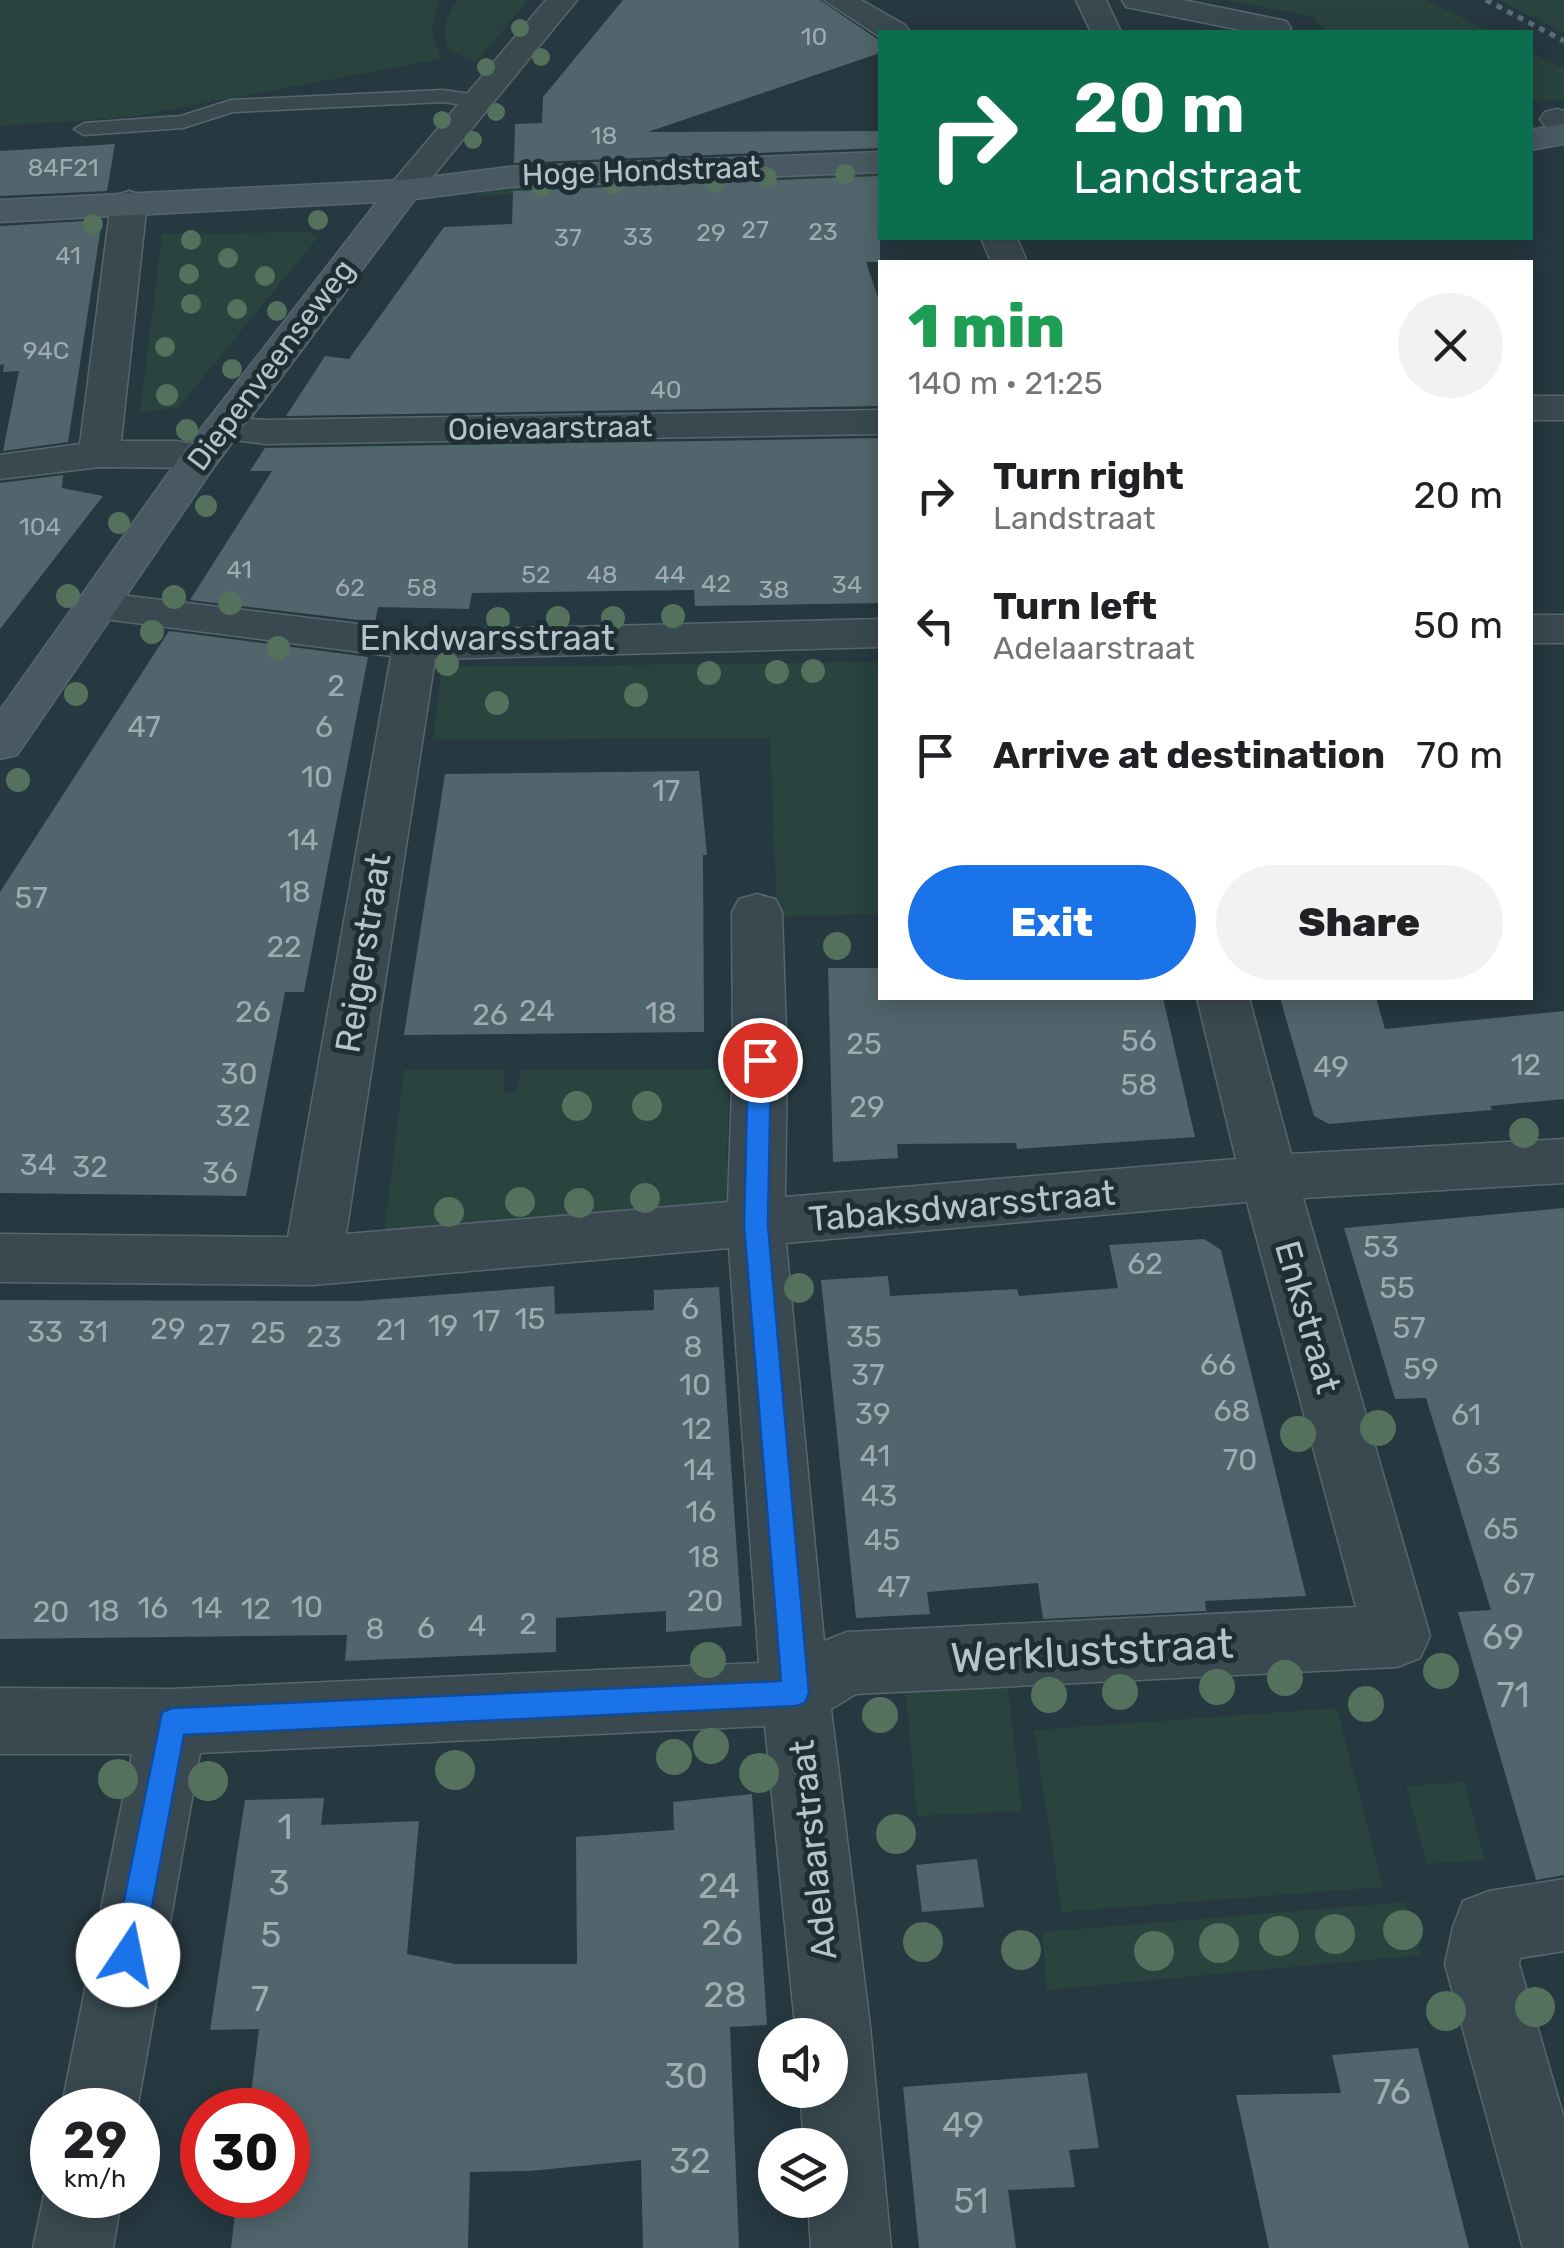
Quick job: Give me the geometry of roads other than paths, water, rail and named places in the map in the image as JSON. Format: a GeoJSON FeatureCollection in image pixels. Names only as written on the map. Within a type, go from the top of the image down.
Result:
{"type":"FeatureCollection","features":[{"type":"Feature","properties":{"kind":"street","name":"Diepenveenseweg"},"geometry":{"type":"LineString","coordinates":[[0,744],[211,443],[404,190],[562,0]]}},
{"type":"Feature","properties":{"kind":"street"},"geometry":{"type":"LineString","coordinates":[[839,0],[891,30]]}},
{"type":"Feature","properties":{"kind":"street"},"geometry":{"type":"LineString","coordinates":[[1092,0],[1105,30]]}},
{"type":"Feature","properties":{"kind":"street"},"geometry":{"type":"LineString","coordinates":[[1137,0],[1275,28],[1224,30]]}},
{"type":"Feature","properties":{"kind":"street"},"geometry":{"type":"LineString","coordinates":[[1533,138],[1556,123]]}},
{"type":"Feature","properties":{"kind":"street","name":"Hoge Hondstraat"},"geometry":{"type":"LineString","coordinates":[[0,211],[404,190],[509,176],[878,162]]}},
{"type":"Feature","properties":{"kind":"street","name":"Hoge Hondstraat"},"geometry":{"type":"LineString","coordinates":[[404,190],[481,202],[878,186]]}},
{"type":"Feature","properties":{"kind":"street"},"geometry":{"type":"LineString","coordinates":[[99,453],[129,202]]}},
{"type":"Feature","properties":{"kind":"street"},"geometry":{"type":"LineString","coordinates":[[1533,408],[1564,408]]}},
{"type":"Feature","properties":{"kind":"street","name":"Ooievaarstraat"},"geometry":{"type":"LineString","coordinates":[[0,467],[99,453],[162,451],[266,432],[878,422]]}},
{"type":"Feature","properties":{"kind":"street","name":"Enkdwarsstraat"},"geometry":{"type":"LineString","coordinates":[[96,606],[414,645],[878,633]]}},
{"type":"Feature","properties":{"kind":"street"},"geometry":{"type":"LineString","coordinates":[[1533,628],[1564,628]]}},
{"type":"Feature","properties":{"kind":"street","name":"Reigerstraat"},"geometry":{"type":"LineString","coordinates":[[313,1261],[414,645]]}},
{"type":"Feature","properties":{"kind":"street","name":"Adelaarstraat"},"geometry":{"type":"LineString","coordinates":[[757,912],[756,1225],[796,1693],[851,2248]]}},
{"type":"Feature","properties":{"kind":"street","name":"Enkstraat"},"geometry":{"type":"LineString","coordinates":[[1224,1000],[1269,1178],[1398,1636]]}},
{"type":"Feature","properties":{"kind":"street","name":"Tabaksdwarsstraat"},"geometry":{"type":"LineString","coordinates":[[0,1258],[313,1261],[1269,1178],[1564,1161]]}},
{"type":"Feature","properties":{"kind":"street","name":"Werkluststraat"},"geometry":{"type":"LineString","coordinates":[[796,1693],[847,1663],[1398,1636]]}},
{"type":"Feature","properties":{"kind":"street"},"geometry":{"type":"LineString","coordinates":[[0,1721],[172,1722],[796,1693]]}},
{"type":"Feature","properties":{"kind":"street"},"geometry":{"type":"LineString","coordinates":[[103,2088],[172,1722]]}},
{"type":"Feature","properties":{"kind":"street"},"geometry":{"type":"LineString","coordinates":[[1563,2248],[1482,1964],[1489,1927],[1564,1916]]}},
{"type":"Feature","properties":{"kind":"street"},"geometry":{"type":"LineString","coordinates":[[73,2248],[79,2218]]}},
{"type":"Feature","properties":{"kind":"lane"},"geometry":{"type":"LineString","coordinates":[[84,128],[183,122],[231,106],[443,96],[477,101]]}},
{"type":"Feature","properties":{"kind":"railway"},"geometry":{"type":"LineString","coordinates":[[1486,0],[1564,41]]}}]}
